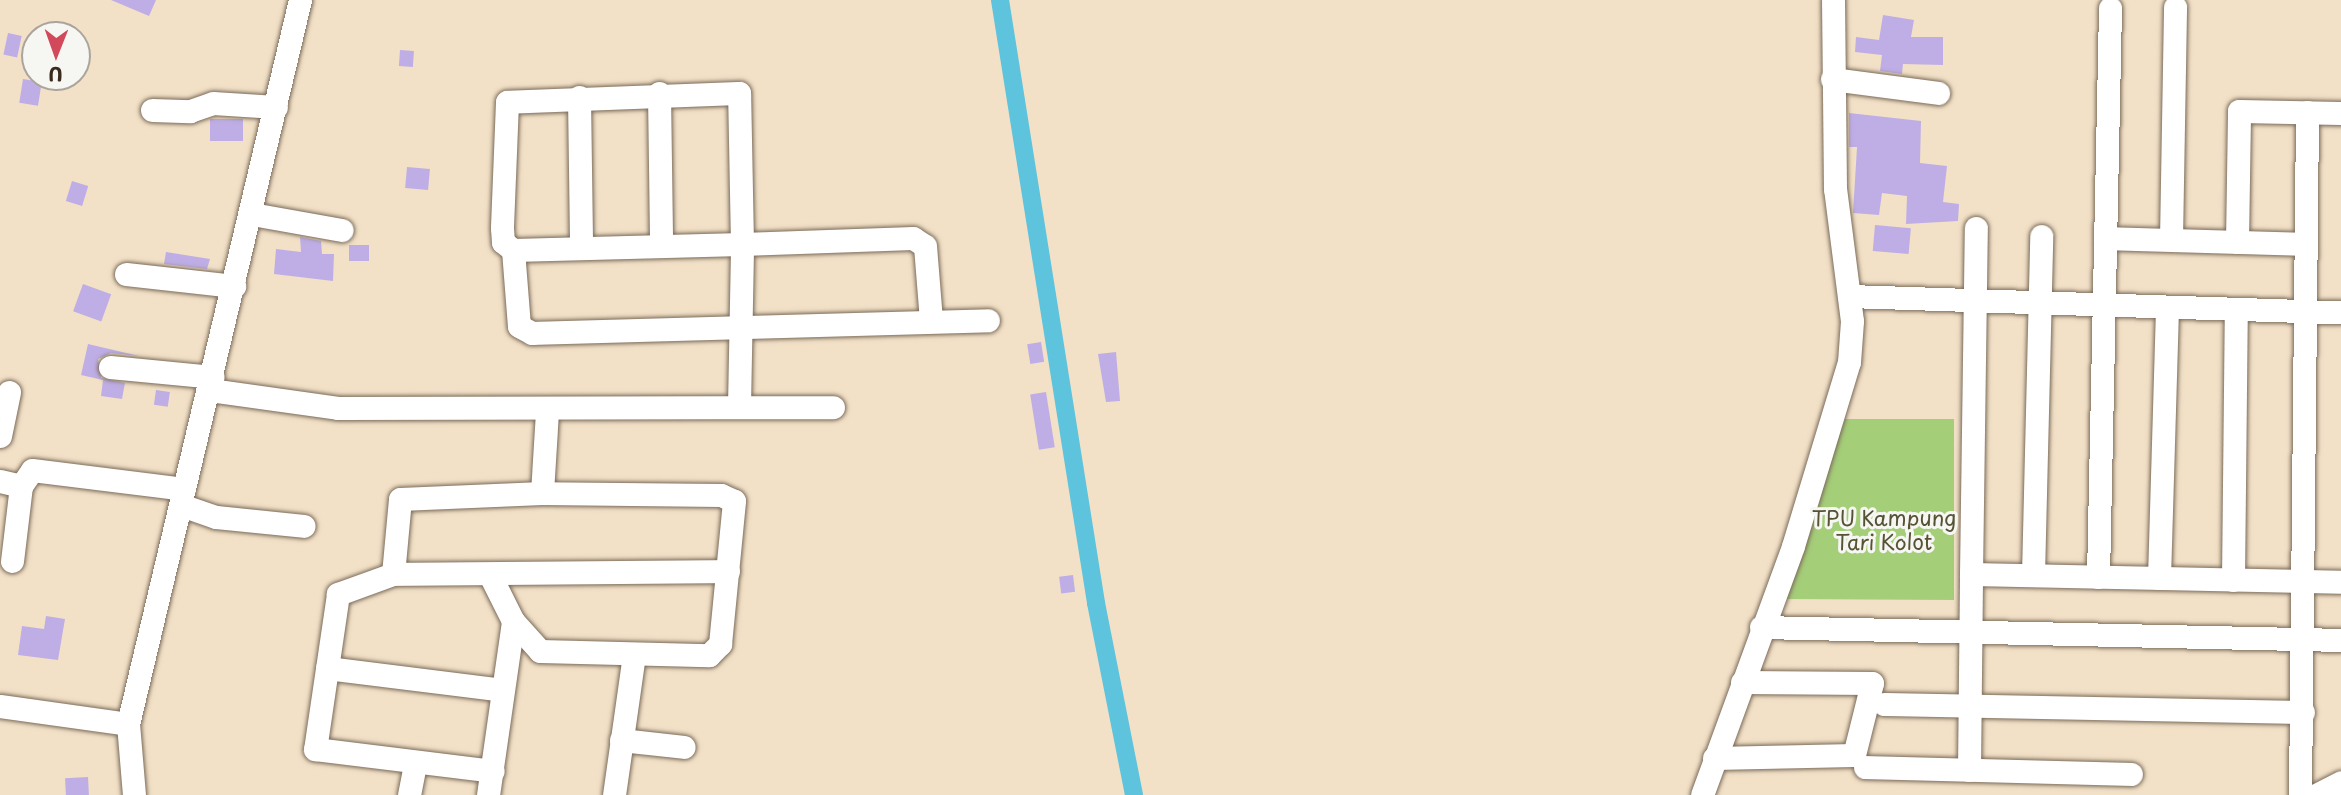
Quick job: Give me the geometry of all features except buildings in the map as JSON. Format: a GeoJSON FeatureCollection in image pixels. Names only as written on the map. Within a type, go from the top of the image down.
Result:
{"type":"FeatureCollection","features":[{"type":"Feature","properties":{"kind":"street"},"geometry":{"type":"LineString","coordinates":[[134,795],[128,724],[300,0]]}},
{"type":"Feature","properties":{"kind":"street"},"geometry":{"type":"LineString","coordinates":[[1702,795],[1842,390],[1851,344],[1849,296],[1835,188],[1833,0]]}},
{"type":"Feature","properties":{"kind":"street"},"geometry":{"type":"LineString","coordinates":[[2171,239],[2175,7]]}},
{"type":"Feature","properties":{"kind":"street"},"geometry":{"type":"LineString","coordinates":[[2098,576],[2110,8]]}},
{"type":"Feature","properties":{"kind":"street"},"geometry":{"type":"LineString","coordinates":[[1832,79],[1938,93]]}},
{"type":"Feature","properties":{"kind":"street"},"geometry":{"type":"LineString","coordinates":[[659,93],[661,245]]}},
{"type":"Feature","properties":{"kind":"street"},"geometry":{"type":"LineString","coordinates":[[739,406],[738,324],[742,244],[740,95],[659,93],[510,101],[502,110],[502,237],[513,250],[519,326],[532,333],[738,324],[988,320]]}},
{"type":"Feature","properties":{"kind":"street"},"geometry":{"type":"LineString","coordinates":[[579,97],[581,248]]}},
{"type":"Feature","properties":{"kind":"street"},"geometry":{"type":"LineString","coordinates":[[152,110],[190,111],[213,103],[276,107]]}},
{"type":"Feature","properties":{"kind":"street"},"geometry":{"type":"LineString","coordinates":[[2237,242],[2239,111],[2341,113]]}},
{"type":"Feature","properties":{"kind":"street"},"geometry":{"type":"LineString","coordinates":[[2300,795],[2308,112]]}},
{"type":"Feature","properties":{"kind":"street"},"geometry":{"type":"LineString","coordinates":[[251,214],[342,230]]}},
{"type":"Feature","properties":{"kind":"street"},"geometry":{"type":"LineString","coordinates":[[1969,770],[1976,228]]}},
{"type":"Feature","properties":{"kind":"street"},"geometry":{"type":"LineString","coordinates":[[2033,575],[2040,236]]}},
{"type":"Feature","properties":{"kind":"street"},"geometry":{"type":"LineString","coordinates":[[513,250],[913,238],[925,246],[931,321]]}},
{"type":"Feature","properties":{"kind":"street"},"geometry":{"type":"LineString","coordinates":[[2105,238],[2306,244]]}},
{"type":"Feature","properties":{"kind":"street"},"geometry":{"type":"LineString","coordinates":[[126,274],[234,286]]}},
{"type":"Feature","properties":{"kind":"street"},"geometry":{"type":"LineString","coordinates":[[1849,296],[2341,312]]}},
{"type":"Feature","properties":{"kind":"street"},"geometry":{"type":"LineString","coordinates":[[2159,578],[2167,307]]}},
{"type":"Feature","properties":{"kind":"street"},"geometry":{"type":"LineString","coordinates":[[2233,580],[2236,309]]}},
{"type":"Feature","properties":{"kind":"street"},"geometry":{"type":"LineString","coordinates":[[110,367],[211,383],[338,408],[547,411],[739,406],[833,407]]}},
{"type":"Feature","properties":{"kind":"street"},"geometry":{"type":"LineString","coordinates":[[0,436],[9,392]]}},
{"type":"Feature","properties":{"kind":"street"},"geometry":{"type":"LineString","coordinates":[[542,493],[547,411]]}},
{"type":"Feature","properties":{"kind":"street"},"geometry":{"type":"LineString","coordinates":[[12,561],[10,484],[32,470],[183,497],[216,517],[304,526]]}},
{"type":"Feature","properties":{"kind":"street"},"geometry":{"type":"LineString","coordinates":[[393,574],[402,497],[542,493],[727,495],[734,505],[716,652],[634,654],[540,651],[513,621],[490,575]]}},
{"type":"Feature","properties":{"kind":"street"},"geometry":{"type":"LineString","coordinates":[[493,771],[415,764],[315,749],[338,594],[393,574],[728,571]]}},
{"type":"Feature","properties":{"kind":"street"},"geometry":{"type":"LineString","coordinates":[[1971,574],[2341,582]]}},
{"type":"Feature","properties":{"kind":"street"},"geometry":{"type":"LineString","coordinates":[[488,795],[513,621]]}},
{"type":"Feature","properties":{"kind":"street"},"geometry":{"type":"LineString","coordinates":[[1761,627],[2341,640]]}},
{"type":"Feature","properties":{"kind":"street"},"geometry":{"type":"LineString","coordinates":[[614,795],[634,654]]}},
{"type":"Feature","properties":{"kind":"street"},"geometry":{"type":"LineString","coordinates":[[327,668],[503,690]]}},
{"type":"Feature","properties":{"kind":"street"},"geometry":{"type":"LineString","coordinates":[[1714,758],[1853,755],[1872,682],[1742,682]]}},
{"type":"Feature","properties":{"kind":"street"},"geometry":{"type":"LineString","coordinates":[[1884,705],[2303,712]]}},
{"type":"Feature","properties":{"kind":"street"},"geometry":{"type":"LineString","coordinates":[[0,706],[128,724]]}},
{"type":"Feature","properties":{"kind":"street"},"geometry":{"type":"LineString","coordinates":[[621,740],[684,747]]}},
{"type":"Feature","properties":{"kind":"street"},"geometry":{"type":"LineString","coordinates":[[409,795],[415,764]]}},
{"type":"Feature","properties":{"kind":"street"},"geometry":{"type":"LineString","coordinates":[[1865,767],[2131,774]]}},
{"type":"Feature","properties":{"kind":"street"},"geometry":{"type":"LineString","coordinates":[[2316,795],[2341,782]]}},
{"type":"Feature","properties":{"kind":"green space","name":"TPU Kampung Tari Kolot"},"geometry":{"type":"Polygon","coordinates":[[[1845,419],[1954,419],[1954,600],[1781,599],[1845,419]]]}},
{"type":"Feature","properties":{"kind":"waterway"},"geometry":{"type":"LineString","coordinates":[[1000,0],[1096,603],[1134,795]]}}]}
